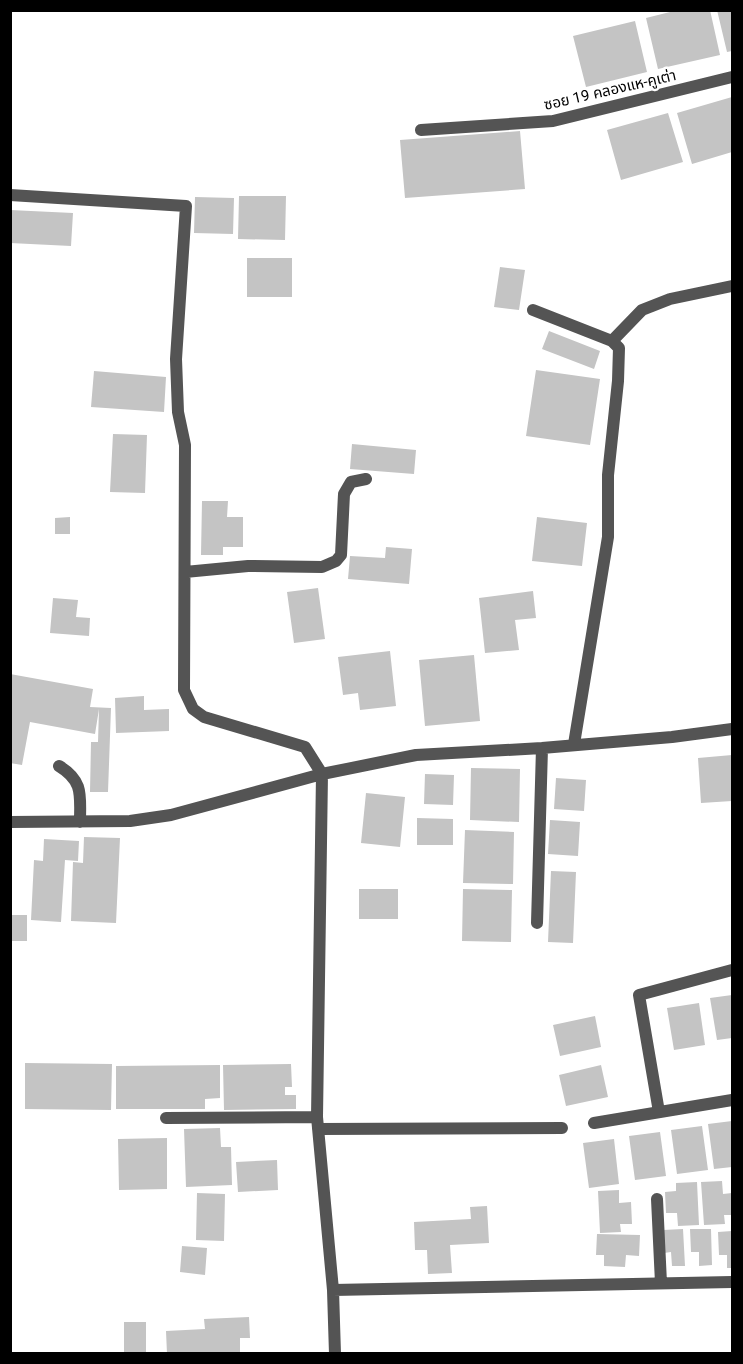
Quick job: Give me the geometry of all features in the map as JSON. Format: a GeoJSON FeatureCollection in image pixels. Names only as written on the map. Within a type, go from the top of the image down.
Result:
{"type":"FeatureCollection","features":[{"type":"Feature","properties":{"kind":"street","name":"ซอย 19 คลองแห-คูเต่า"},"geometry":{"type":"LineString","coordinates":[[421,130],[553,121],[732,77]]}},
{"type":"Feature","properties":{"kind":"street"},"geometry":{"type":"LineString","coordinates":[[10,195],[186,206],[176,359],[178,412],[185,445],[184,690],[190,705],[204,717],[305,747],[322,774],[317,1123],[333,1290],[335,1353]]}},
{"type":"Feature","properties":{"kind":"street"},"geometry":{"type":"LineString","coordinates":[[612,341],[642,310],[670,299],[732,286]]}},
{"type":"Feature","properties":{"kind":"street"},"geometry":{"type":"LineString","coordinates":[[534,310],[612,341],[619,348],[618,381],[608,475],[608,537],[574,744]]}},
{"type":"Feature","properties":{"kind":"street"},"geometry":{"type":"LineString","coordinates":[[185,572],[232,567],[329,565],[340,555],[344,494],[351,482],[366,479]]}},
{"type":"Feature","properties":{"kind":"street"},"geometry":{"type":"LineString","coordinates":[[10,822],[130,821],[171,815],[322,774],[416,755],[543,748],[672,737],[732,729]]}},
{"type":"Feature","properties":{"kind":"street"},"geometry":{"type":"LineString","coordinates":[[537,923],[543,748]]}},
{"type":"Feature","properties":{"kind":"street"},"geometry":{"type":"LineString","coordinates":[[59,766],[70,772],[77,781],[80,793],[80,822]]}},
{"type":"Feature","properties":{"kind":"street"},"geometry":{"type":"LineString","coordinates":[[659,1112],[639,995],[732,970]]}},
{"type":"Feature","properties":{"kind":"street"},"geometry":{"type":"LineString","coordinates":[[594,1123],[732,1100]]}},
{"type":"Feature","properties":{"kind":"street"},"geometry":{"type":"LineString","coordinates":[[166,1118],[562,1128]]}},
{"type":"Feature","properties":{"kind":"street"},"geometry":{"type":"LineString","coordinates":[[657,1199],[661,1283]]}},
{"type":"Feature","properties":{"kind":"street"},"geometry":{"type":"LineString","coordinates":[[333,1290],[732,1282]]}},
{"type":"Feature","properties":{"kind":"building"},"geometry":{"type":"Polygon","coordinates":[[[678,10],[710,10],[720,55],[658,69],[646,18],[678,10]]]}},
{"type":"Feature","properties":{"kind":"building"},"geometry":{"type":"Polygon","coordinates":[[[717,10],[732,10],[732,51],[727,52],[717,10]]]}},
{"type":"Feature","properties":{"kind":"building"},"geometry":{"type":"Polygon","coordinates":[[[635,21],[647,72],[586,87],[573,36],[635,21]]]}},
{"type":"Feature","properties":{"kind":"building"},"geometry":{"type":"Polygon","coordinates":[[[732,97],[732,152],[692,164],[677,113],[732,97]]]}},
{"type":"Feature","properties":{"kind":"building"},"geometry":{"type":"Polygon","coordinates":[[[668,113],[683,162],[621,180],[607,130],[668,113]]]}},
{"type":"Feature","properties":{"kind":"building"},"geometry":{"type":"Polygon","coordinates":[[[520,131],[525,189],[405,198],[400,140],[520,131]]]}},
{"type":"Feature","properties":{"kind":"building"},"geometry":{"type":"Polygon","coordinates":[[[239,196],[286,196],[285,240],[238,239],[239,196]]]}},
{"type":"Feature","properties":{"kind":"building"},"geometry":{"type":"Polygon","coordinates":[[[195,197],[234,198],[233,234],[194,233],[195,197]]]}},
{"type":"Feature","properties":{"kind":"building"},"geometry":{"type":"Polygon","coordinates":[[[10,210],[73,213],[71,246],[10,243],[10,210]]]}},
{"type":"Feature","properties":{"kind":"building"},"geometry":{"type":"Polygon","coordinates":[[[247,258],[292,258],[292,297],[247,297],[247,258]]]}},
{"type":"Feature","properties":{"kind":"building"},"geometry":{"type":"Polygon","coordinates":[[[500,267],[525,270],[519,310],[494,307],[500,267]]]}},
{"type":"Feature","properties":{"kind":"building"},"geometry":{"type":"Polygon","coordinates":[[[549,331],[600,351],[594,369],[542,349],[549,331]]]}},
{"type":"Feature","properties":{"kind":"building"},"geometry":{"type":"Polygon","coordinates":[[[536,370],[600,379],[590,445],[526,436],[536,370]]]}},
{"type":"Feature","properties":{"kind":"building"},"geometry":{"type":"Polygon","coordinates":[[[94,371],[166,377],[164,412],[91,407],[94,371]]]}},
{"type":"Feature","properties":{"kind":"building"},"geometry":{"type":"Polygon","coordinates":[[[113,434],[147,435],[145,493],[110,492],[113,434]]]}},
{"type":"Feature","properties":{"kind":"building"},"geometry":{"type":"Polygon","coordinates":[[[352,444],[416,450],[414,474],[350,469],[352,444]]]}},
{"type":"Feature","properties":{"kind":"building"},"geometry":{"type":"Polygon","coordinates":[[[202,501],[228,501],[227,517],[243,517],[243,547],[223,547],[223,555],[201,555],[202,501]]]}},
{"type":"Feature","properties":{"kind":"building"},"geometry":{"type":"Polygon","coordinates":[[[70,517],[70,534],[55,534],[55,518],[70,517]]]}},
{"type":"Feature","properties":{"kind":"building"},"geometry":{"type":"Polygon","coordinates":[[[537,517],[587,523],[582,566],[532,561],[537,517]]]}},
{"type":"Feature","properties":{"kind":"building"},"geometry":{"type":"Polygon","coordinates":[[[386,547],[412,549],[409,584],[348,579],[350,556],[385,558],[386,547]]]}},
{"type":"Feature","properties":{"kind":"building"},"geometry":{"type":"Polygon","coordinates":[[[318,588],[325,639],[294,643],[287,592],[318,588]]]}},
{"type":"Feature","properties":{"kind":"building"},"geometry":{"type":"Polygon","coordinates":[[[533,591],[536,618],[515,620],[519,650],[485,653],[479,598],[533,591]]]}},
{"type":"Feature","properties":{"kind":"building"},"geometry":{"type":"Polygon","coordinates":[[[53,598],[78,600],[76,617],[90,618],[89,636],[50,633],[53,598]]]}},
{"type":"Feature","properties":{"kind":"building"},"geometry":{"type":"Polygon","coordinates":[[[390,651],[396,706],[360,710],[358,693],[343,695],[338,657],[390,651]]]}},
{"type":"Feature","properties":{"kind":"building"},"geometry":{"type":"Polygon","coordinates":[[[474,655],[480,721],[425,726],[419,660],[474,655]]]}},
{"type":"Feature","properties":{"kind":"building"},"geometry":{"type":"Polygon","coordinates":[[[10,674],[93,689],[90,707],[111,708],[108,792],[90,792],[91,742],[98,742],[99,709],[95,734],[30,722],[22,765],[10,763],[10,674]]]}},
{"type":"Feature","properties":{"kind":"building"},"geometry":{"type":"Polygon","coordinates":[[[144,696],[144,710],[169,709],[169,731],[116,733],[115,698],[144,696]]]}},
{"type":"Feature","properties":{"kind":"building"},"geometry":{"type":"Polygon","coordinates":[[[732,755],[732,801],[701,803],[698,758],[732,755]]]}},
{"type":"Feature","properties":{"kind":"building"},"geometry":{"type":"Polygon","coordinates":[[[471,768],[520,769],[519,822],[470,820],[471,768]]]}},
{"type":"Feature","properties":{"kind":"building"},"geometry":{"type":"Polygon","coordinates":[[[425,774],[454,775],[453,805],[424,804],[425,774]]]}},
{"type":"Feature","properties":{"kind":"building"},"geometry":{"type":"Polygon","coordinates":[[[556,778],[586,780],[584,811],[554,809],[556,778]]]}},
{"type":"Feature","properties":{"kind":"building"},"geometry":{"type":"Polygon","coordinates":[[[366,793],[405,797],[400,847],[361,843],[366,793]]]}},
{"type":"Feature","properties":{"kind":"building"},"geometry":{"type":"Polygon","coordinates":[[[417,818],[453,819],[453,845],[417,845],[417,818]]]}},
{"type":"Feature","properties":{"kind":"building"},"geometry":{"type":"Polygon","coordinates":[[[550,820],[580,822],[578,856],[548,854],[550,820]]]}},
{"type":"Feature","properties":{"kind":"building"},"geometry":{"type":"Polygon","coordinates":[[[465,830],[514,832],[513,884],[463,883],[465,830]]]}},
{"type":"Feature","properties":{"kind":"building"},"geometry":{"type":"Polygon","coordinates":[[[84,837],[120,838],[116,923],[71,921],[73,862],[83,863],[84,837]]]}},
{"type":"Feature","properties":{"kind":"building"},"geometry":{"type":"Polygon","coordinates":[[[44,839],[79,841],[78,861],[65,860],[61,922],[31,920],[34,860],[43,861],[44,839]]]}},
{"type":"Feature","properties":{"kind":"building"},"geometry":{"type":"Polygon","coordinates":[[[551,871],[576,872],[573,943],[548,942],[551,871]]]}},
{"type":"Feature","properties":{"kind":"building"},"geometry":{"type":"Polygon","coordinates":[[[359,889],[398,889],[398,919],[359,919],[359,889]]]}},
{"type":"Feature","properties":{"kind":"building"},"geometry":{"type":"Polygon","coordinates":[[[463,889],[512,890],[511,942],[462,941],[463,889]]]}},
{"type":"Feature","properties":{"kind":"building"},"geometry":{"type":"Polygon","coordinates":[[[10,915],[27,915],[27,941],[10,941],[10,915]]]}},
{"type":"Feature","properties":{"kind":"building"},"geometry":{"type":"Polygon","coordinates":[[[732,995],[732,1038],[717,1040],[710,998],[732,995]]]}},
{"type":"Feature","properties":{"kind":"building"},"geometry":{"type":"Polygon","coordinates":[[[699,1003],[705,1045],[674,1050],[667,1008],[699,1003]]]}},
{"type":"Feature","properties":{"kind":"building"},"geometry":{"type":"Polygon","coordinates":[[[595,1016],[601,1047],[560,1056],[553,1025],[595,1016]]]}},
{"type":"Feature","properties":{"kind":"building"},"geometry":{"type":"Polygon","coordinates":[[[25,1063],[112,1064],[111,1110],[25,1109],[25,1063]]]}},
{"type":"Feature","properties":{"kind":"building"},"geometry":{"type":"Polygon","coordinates":[[[291,1064],[292,1087],[285,1087],[285,1095],[296,1095],[296,1109],[224,1110],[223,1065],[291,1064]]]}},
{"type":"Feature","properties":{"kind":"building"},"geometry":{"type":"Polygon","coordinates":[[[220,1065],[220,1098],[205,1099],[205,1109],[116,1109],[116,1066],[220,1065]]]}},
{"type":"Feature","properties":{"kind":"building"},"geometry":{"type":"Polygon","coordinates":[[[601,1065],[608,1097],[566,1106],[559,1075],[601,1065]]]}},
{"type":"Feature","properties":{"kind":"building"},"geometry":{"type":"Polygon","coordinates":[[[732,1121],[732,1167],[714,1169],[708,1124],[732,1121]]]}},
{"type":"Feature","properties":{"kind":"building"},"geometry":{"type":"Polygon","coordinates":[[[702,1126],[708,1170],[677,1174],[671,1130],[702,1126]]]}},
{"type":"Feature","properties":{"kind":"building"},"geometry":{"type":"Polygon","coordinates":[[[220,1128],[221,1147],[231,1147],[232,1185],[186,1187],[184,1129],[220,1128]]]}},
{"type":"Feature","properties":{"kind":"building"},"geometry":{"type":"Polygon","coordinates":[[[660,1132],[666,1176],[635,1180],[629,1136],[660,1132]]]}},
{"type":"Feature","properties":{"kind":"building"},"geometry":{"type":"Polygon","coordinates":[[[167,1138],[167,1189],[119,1190],[118,1139],[167,1138]]]}},
{"type":"Feature","properties":{"kind":"building"},"geometry":{"type":"Polygon","coordinates":[[[614,1139],[619,1184],[589,1188],[583,1143],[614,1139]]]}},
{"type":"Feature","properties":{"kind":"building"},"geometry":{"type":"Polygon","coordinates":[[[277,1160],[278,1190],[238,1192],[236,1162],[277,1160]]]}},
{"type":"Feature","properties":{"kind":"building"},"geometry":{"type":"Polygon","coordinates":[[[722,1181],[723,1194],[732,1193],[732,1215],[724,1215],[725,1224],[704,1225],[701,1182],[722,1181]]]}},
{"type":"Feature","properties":{"kind":"building"},"geometry":{"type":"Polygon","coordinates":[[[697,1182],[699,1225],[678,1226],[677,1213],[666,1213],[665,1192],[676,1191],[676,1183],[697,1182]]]}},
{"type":"Feature","properties":{"kind":"building"},"geometry":{"type":"Polygon","coordinates":[[[619,1190],[619,1203],[631,1202],[632,1224],[620,1224],[621,1232],[600,1233],[598,1191],[619,1190]]]}},
{"type":"Feature","properties":{"kind":"building"},"geometry":{"type":"Polygon","coordinates":[[[197,1193],[225,1194],[224,1241],[196,1240],[197,1193]]]}},
{"type":"Feature","properties":{"kind":"building"},"geometry":{"type":"Polygon","coordinates":[[[487,1206],[489,1243],[450,1245],[452,1273],[428,1274],[427,1250],[415,1250],[414,1222],[471,1219],[470,1207],[487,1206]]]}},
{"type":"Feature","properties":{"kind":"building"},"geometry":{"type":"Polygon","coordinates":[[[683,1229],[685,1266],[672,1266],[671,1252],[664,1253],[663,1230],[683,1229]]]}},
{"type":"Feature","properties":{"kind":"building"},"geometry":{"type":"Polygon","coordinates":[[[690,1229],[711,1229],[712,1265],[699,1266],[699,1252],[691,1252],[690,1229]]]}},
{"type":"Feature","properties":{"kind":"building"},"geometry":{"type":"Polygon","coordinates":[[[732,1231],[732,1268],[727,1268],[727,1255],[719,1255],[718,1232],[732,1231]]]}},
{"type":"Feature","properties":{"kind":"building"},"geometry":{"type":"Polygon","coordinates":[[[597,1234],[640,1235],[639,1256],[626,1255],[625,1267],[604,1266],[604,1255],[596,1255],[597,1234]]]}},
{"type":"Feature","properties":{"kind":"building"},"geometry":{"type":"Polygon","coordinates":[[[182,1246],[207,1248],[205,1275],[180,1272],[182,1246]]]}},
{"type":"Feature","properties":{"kind":"building"},"geometry":{"type":"Polygon","coordinates":[[[249,1317],[250,1338],[240,1338],[240,1354],[167,1354],[166,1331],[205,1329],[204,1319],[249,1317]]]}},
{"type":"Feature","properties":{"kind":"building"},"geometry":{"type":"Polygon","coordinates":[[[124,1322],[146,1322],[146,1354],[124,1354],[124,1322]]]}}]}
